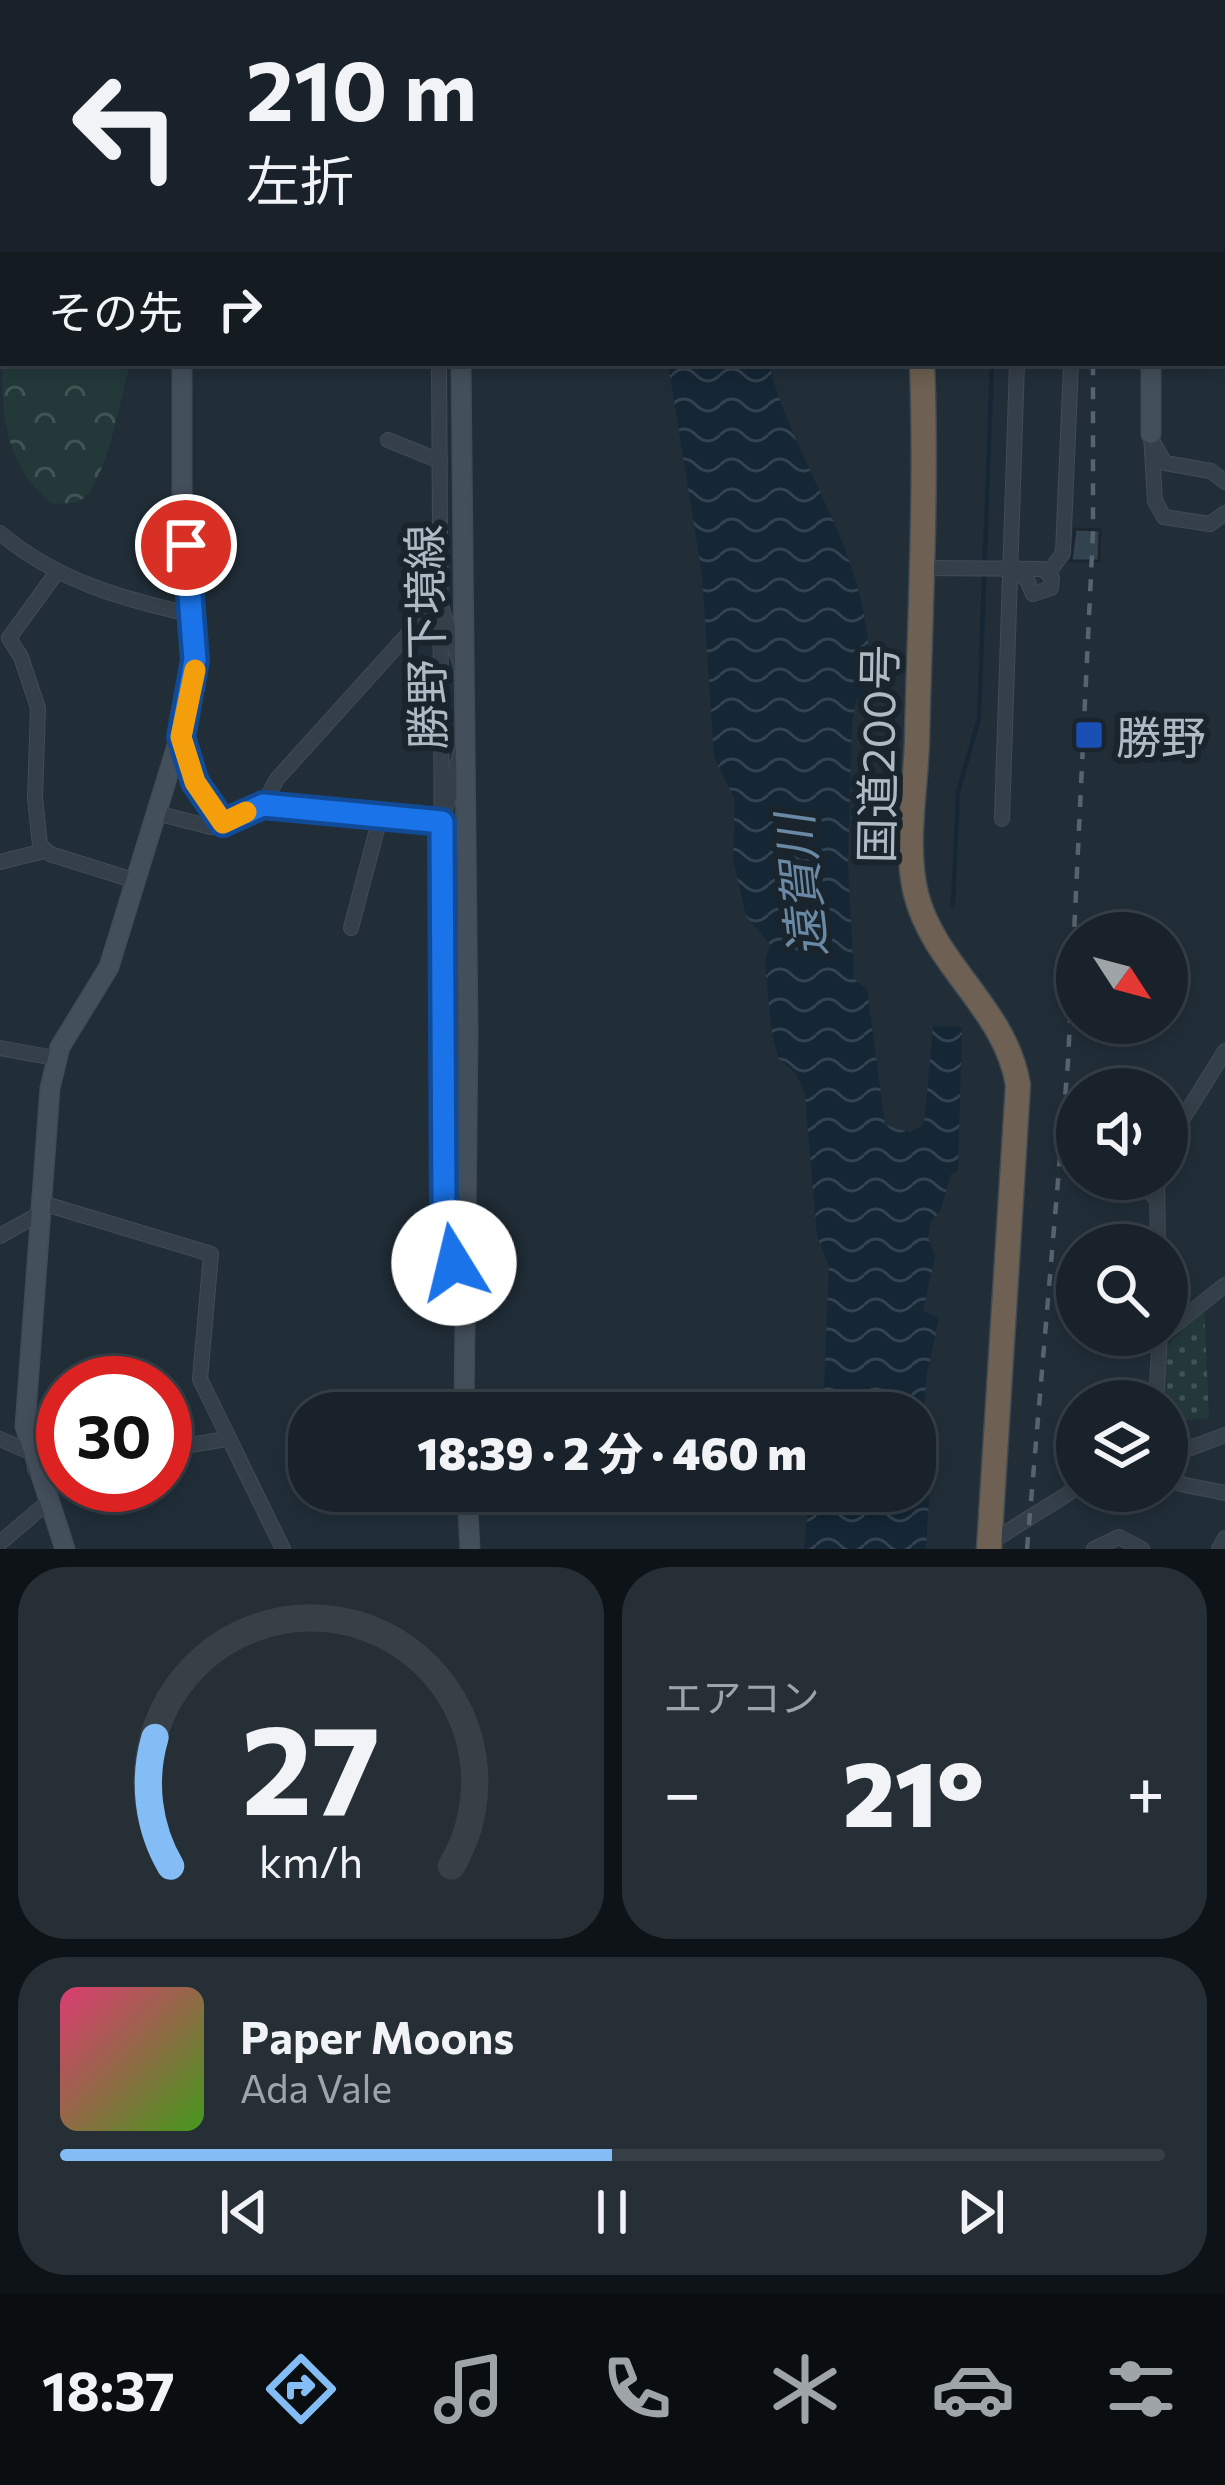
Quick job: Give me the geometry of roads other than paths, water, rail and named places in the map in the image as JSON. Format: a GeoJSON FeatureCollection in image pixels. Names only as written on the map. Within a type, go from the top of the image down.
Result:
{"type":"FeatureCollection","features":[{"type":"Feature","properties":{"kind":"highway","name":"国道200号"},"geometry":{"type":"LineString","coordinates":[[922,366],[924,568],[911,856],[916,895],[928,925],[1006,1039],[1018,1085],[990,1545]]}},
{"type":"Feature","properties":{"kind":"street"},"geometry":{"type":"LineString","coordinates":[[36,1469],[26,1389],[55,1058],[109,967],[194,687],[194,615],[182,510],[182,366]]}},
{"type":"Feature","properties":{"kind":"street"},"geometry":{"type":"LineString","coordinates":[[439,366],[444,1211],[466,1307]]}},
{"type":"Feature","properties":{"kind":"street","name":"勝野下境線"},"geometry":{"type":"LineString","coordinates":[[461,366],[464,1392]]}},
{"type":"Feature","properties":{"kind":"street"},"geometry":{"type":"LineString","coordinates":[[1002,819],[1017,366]]}},
{"type":"Feature","properties":{"kind":"street"},"geometry":{"type":"LineString","coordinates":[[1012,569],[1039,596],[1051,588],[1049,572],[1063,553],[1071,366]]}},
{"type":"Feature","properties":{"kind":"street"},"geometry":{"type":"LineString","coordinates":[[1151,366],[1154,501],[1164,518],[1210,524],[1225,514]]}},
{"type":"Feature","properties":{"kind":"street"},"geometry":{"type":"LineString","coordinates":[[440,426],[461,511]]}},
{"type":"Feature","properties":{"kind":"street"},"geometry":{"type":"LineString","coordinates":[[1151,434],[1166,463],[1211,471],[1225,482]]}},
{"type":"Feature","properties":{"kind":"street"},"geometry":{"type":"LineString","coordinates":[[388,440],[440,461]]}},
{"type":"Feature","properties":{"kind":"street"},"geometry":{"type":"LineString","coordinates":[[0,533],[56,572],[132,602],[194,615]]}},
{"type":"Feature","properties":{"kind":"street"},"geometry":{"type":"LineString","coordinates":[[924,568],[1049,572]]}},
{"type":"Feature","properties":{"kind":"street"},"geometry":{"type":"LineString","coordinates":[[44,851],[36,832],[38,708],[26,669],[9,638],[56,572]]}},
{"type":"Feature","properties":{"kind":"street"},"geometry":{"type":"LineString","coordinates":[[441,606],[464,671]]}},
{"type":"Feature","properties":{"kind":"street"},"geometry":{"type":"LineString","coordinates":[[263,805],[277,779],[426,614],[441,606]]}},
{"type":"Feature","properties":{"kind":"street"},"geometry":{"type":"LineString","coordinates":[[181,737],[195,782],[223,823]]}},
{"type":"Feature","properties":{"kind":"street"},"geometry":{"type":"LineString","coordinates":[[464,740],[442,829],[455,901],[466,926]]}},
{"type":"Feature","properties":{"kind":"street"},"geometry":{"type":"LineString","coordinates":[[156,813],[198,826],[223,823],[263,805],[442,829]]}},
{"type":"Feature","properties":{"kind":"street"},"geometry":{"type":"LineString","coordinates":[[351,928],[380,818]]}},
{"type":"Feature","properties":{"kind":"street"},"geometry":{"type":"LineString","coordinates":[[0,862],[44,851],[136,881]]}},
{"type":"Feature","properties":{"kind":"street"},"geometry":{"type":"LineString","coordinates":[[0,1048],[55,1058]]}},
{"type":"Feature","properties":{"kind":"street"},"geometry":{"type":"LineString","coordinates":[[1188,1110],[1225,1051]]}},
{"type":"Feature","properties":{"kind":"street"},"geometry":{"type":"LineString","coordinates":[[0,1236],[41,1208],[211,1254],[200,1379],[283,1549]]}},
{"type":"Feature","properties":{"kind":"street"},"geometry":{"type":"LineString","coordinates":[[1188,1314],[1225,1285]]}},
{"type":"Feature","properties":{"kind":"street"},"geometry":{"type":"LineString","coordinates":[[1188,1449],[1225,1435]]}},
{"type":"Feature","properties":{"kind":"street"},"geometry":{"type":"LineString","coordinates":[[0,1439],[36,1461]]}},
{"type":"Feature","properties":{"kind":"street"},"geometry":{"type":"LineString","coordinates":[[192,1445],[227,1439]]}},
{"type":"Feature","properties":{"kind":"street"},"geometry":{"type":"LineString","coordinates":[[1188,1486],[1225,1493]]}},
{"type":"Feature","properties":{"kind":"street"},"geometry":{"type":"LineString","coordinates":[[990,1545],[1056,1502]]}},
{"type":"Feature","properties":{"kind":"street"},"geometry":{"type":"LineString","coordinates":[[0,1543],[36,1512]]}},
{"type":"Feature","properties":{"kind":"street"},"geometry":{"type":"LineString","coordinates":[[52,1512],[65,1549]]}},
{"type":"Feature","properties":{"kind":"street"},"geometry":{"type":"LineString","coordinates":[[468,1512],[470,1549]]}},
{"type":"Feature","properties":{"kind":"street"},"geometry":{"type":"LineString","coordinates":[[1094,1549],[1119,1537],[1142,1549]]}},
{"type":"Feature","properties":{"kind":"street"},"geometry":{"type":"LineString","coordinates":[[1219,1549],[1225,1538]]}},
{"type":"Feature","properties":{"kind":"water","name":"遠賀川"},"geometry":{"type":"Polygon","coordinates":[[[668,366],[769,366],[849,561],[868,645],[869,693],[857,698],[852,721],[848,863],[854,978],[867,990],[885,1125],[910,1132],[924,1124],[933,1026],[962,1027],[958,1171],[951,1174],[928,1237],[935,1257],[923,1311],[939,1318],[925,1392],[824,1392],[829,1266],[817,1236],[805,1095],[796,1074],[778,1058],[765,963],[770,944],[746,916],[733,859],[735,800],[714,757],[702,575],[668,366]]]}},
{"type":"Feature","properties":{"kind":"water"},"geometry":{"type":"Polygon","coordinates":[[[808,1512],[928,1512],[926,1549],[804,1549],[808,1512]]]}},
{"type":"Feature","properties":{"kind":"waterway"},"geometry":{"type":"LineString","coordinates":[[953,905],[958,792],[979,718],[992,366]]}},
{"type":"Feature","properties":{"kind":"railway"},"geometry":{"type":"LineString","coordinates":[[1027,1549],[1068,1062],[1093,532],[1093,366]]}},
{"type":"Feature","properties":{"kind":"place","name":"勝野"},"geometry":{"type":"Point","coordinates":[1089,735]}}]}
